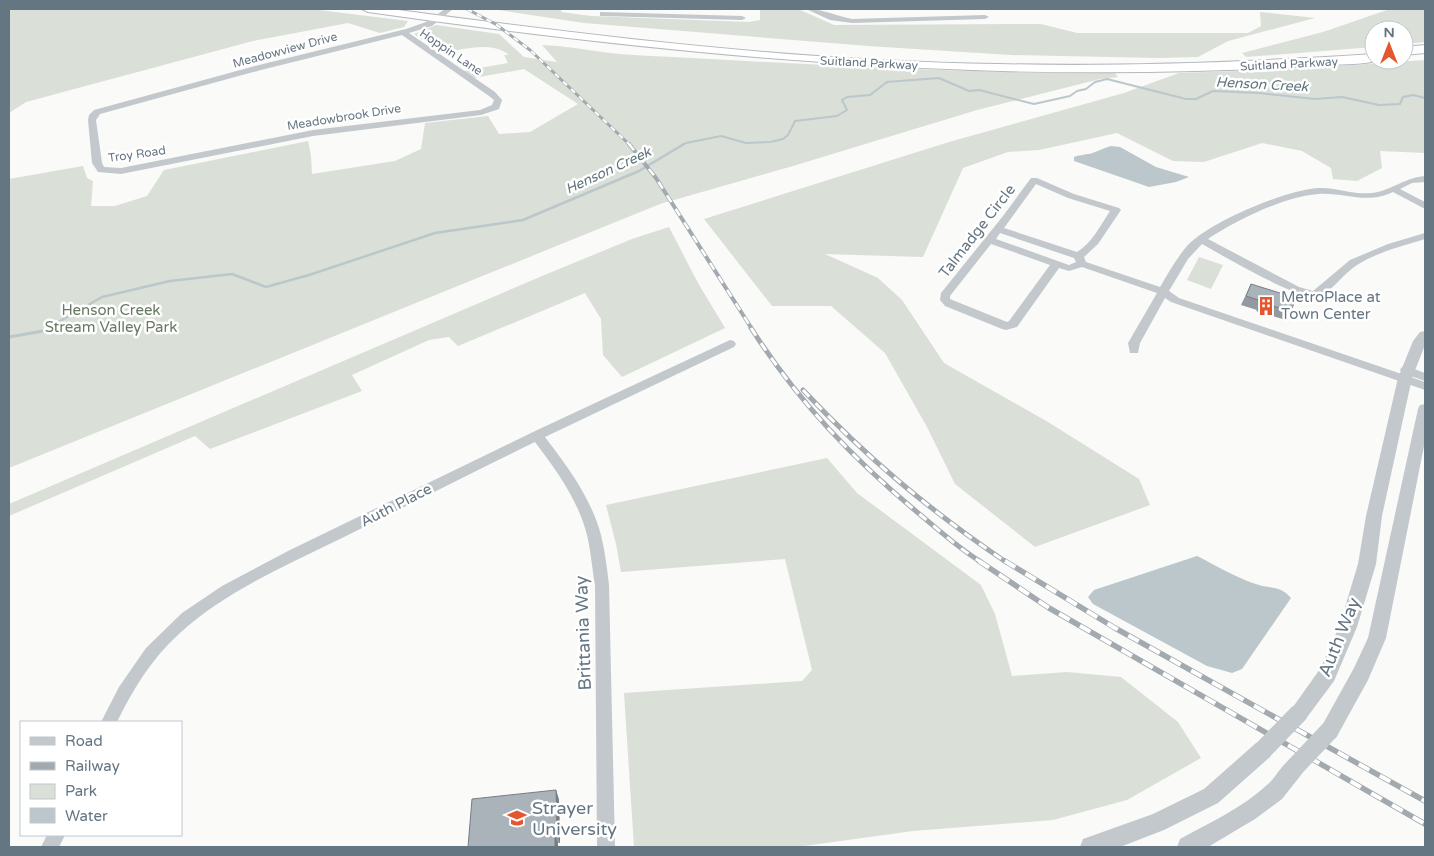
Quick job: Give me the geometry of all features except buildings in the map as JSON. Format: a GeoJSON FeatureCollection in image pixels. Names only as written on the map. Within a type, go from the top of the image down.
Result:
{"type":"FeatureCollection","features":[{"type":"Feature","properties":{"kind":"highway","name":"Suitland Parkway"},"geometry":{"type":"LineString","coordinates":[[368,9],[565,36],[686,49],[912,66],[1015,69],[1142,69],[1269,65],[1364,59]]}},
{"type":"Feature","properties":{"kind":"highway"},"geometry":{"type":"LineString","coordinates":[[456,9],[577,26],[726,39]]}},
{"type":"Feature","properties":{"kind":"highway","name":"Suitland Parkway"},"geometry":{"type":"LineString","coordinates":[[756,42],[944,57],[1095,63],[1228,62],[1364,55]]}},
{"type":"Feature","properties":{"kind":"street","name":"Meadowview Drive"},"geometry":{"type":"LineString","coordinates":[[123,105],[276,63],[426,26],[449,9]]}},
{"type":"Feature","properties":{"kind":"street"},"geometry":{"type":"LineString","coordinates":[[810,9],[833,18],[852,22],[985,18]]}},
{"type":"Feature","properties":{"kind":"street"},"geometry":{"type":"LineString","coordinates":[[603,14],[691,13],[742,18]]}},
{"type":"Feature","properties":{"kind":"street","name":"Hoppin Lane"},"geometry":{"type":"LineString","coordinates":[[402,32],[486,90]]}},
{"type":"Feature","properties":{"kind":"street","name":"Meadowbrook Drive"},"geometry":{"type":"LineString","coordinates":[[174,162],[313,133],[490,110],[496,107],[498,100],[486,90]]}},
{"type":"Feature","properties":{"kind":"street","name":"Troy Road"},"geometry":{"type":"LineString","coordinates":[[123,105],[101,110],[92,117],[98,163],[101,170],[120,171],[174,162]]}},
{"type":"Feature","properties":{"kind":"street"},"geometry":{"type":"LineString","coordinates":[[1134,350],[1134,343],[1192,246],[1220,227],[1256,209],[1318,191],[1373,196],[1394,189],[1408,180],[1425,179]]}},
{"type":"Feature","properties":{"kind":"street","name":"Talmadge Circle"},"geometry":{"type":"LineString","coordinates":[[1055,263],[1013,324],[1006,326],[949,304],[945,300],[945,295],[957,284],[999,230],[1034,180],[1071,196],[1116,210],[1095,242],[1080,260]]}},
{"type":"Feature","properties":{"kind":"street"},"geometry":{"type":"LineString","coordinates":[[1394,189],[1425,206]]}},
{"type":"Feature","properties":{"kind":"street"},"geometry":{"type":"LineString","coordinates":[[999,230],[1060,250],[1080,260],[1164,292],[1175,300],[1253,322],[1407,373],[1425,377]]}},
{"type":"Feature","properties":{"kind":"street"},"geometry":{"type":"LineString","coordinates":[[1202,240],[1295,289],[1316,294],[1354,262],[1392,246],[1425,236]]}},
{"type":"Feature","properties":{"kind":"street"},"geometry":{"type":"LineString","coordinates":[[990,240],[1069,268],[1080,260]]}},
{"type":"Feature","properties":{"kind":"street"},"geometry":{"type":"LineString","coordinates":[[1055,263],[1060,250]]}},
{"type":"Feature","properties":{"kind":"street","name":"Auth Way"},"geometry":{"type":"LineString","coordinates":[[1091,847],[1157,823],[1211,796],[1263,750],[1298,714],[1326,675],[1348,626],[1367,564],[1374,516],[1407,373],[1420,341],[1425,335]]}},
{"type":"Feature","properties":{"kind":"street","name":"Auth Place"},"geometry":{"type":"LineString","coordinates":[[110,721],[132,676],[148,654],[186,618],[209,602],[249,579],[537,435],[730,344]]}},
{"type":"Feature","properties":{"kind":"street"},"geometry":{"type":"LineString","coordinates":[[1407,373],[1425,386]]}},
{"type":"Feature","properties":{"kind":"street","name":"Auth Way"},"geometry":{"type":"LineString","coordinates":[[1188,847],[1248,812],[1275,792],[1328,731],[1361,674],[1377,638],[1425,409]]}},
{"type":"Feature","properties":{"kind":"street","name":"Brittania Way"},"geometry":{"type":"LineString","coordinates":[[537,435],[568,477],[579,497],[592,527],[596,544],[602,594],[606,847]]}},
{"type":"Feature","properties":{"kind":"green space"},"geometry":{"type":"Polygon","coordinates":[[[9,9],[311,9],[408,21],[404,27],[380,33],[348,23],[253,41],[26,102],[9,113],[9,9]]]}},
{"type":"Feature","properties":{"kind":"green space"},"geometry":{"type":"Polygon","coordinates":[[[491,9],[562,9],[561,12],[591,16],[749,22],[760,20],[760,9],[798,9],[834,25],[1041,24],[1077,33],[1248,33],[1261,26],[1260,12],[1315,18],[1228,41],[1198,57],[1158,58],[1011,55],[868,46],[584,23],[491,9]]]}},
{"type":"Feature","properties":{"kind":"green space"},"geometry":{"type":"Polygon","coordinates":[[[1390,9],[1425,9],[1425,42],[1414,43],[1414,20],[1364,20],[1364,48],[1246,57],[1242,53],[1323,32],[1390,9]]]}},
{"type":"Feature","properties":{"kind":"green space","name":"Henson Creek Stream Valley Park"},"geometry":{"type":"Polygon","coordinates":[[[436,25],[499,34],[524,57],[557,62],[542,45],[646,56],[949,70],[1115,73],[1118,77],[1100,79],[977,110],[660,204],[9,468],[9,179],[83,166],[87,178],[93,181],[91,206],[115,206],[147,196],[164,170],[308,141],[312,174],[395,161],[421,149],[425,123],[488,116],[499,134],[530,132],[578,104],[524,69],[474,78],[463,71],[508,63],[504,55],[509,55],[502,50],[485,47],[442,53],[414,34],[436,25]]]}},
{"type":"Feature","properties":{"kind":"green space"},"geometry":{"type":"Polygon","coordinates":[[[1425,60],[1425,153],[1380,151],[1382,168],[1357,181],[1333,179],[1331,168],[1302,151],[1262,143],[1204,162],[1173,161],[1117,133],[1039,150],[1008,152],[963,168],[923,257],[825,254],[878,278],[902,300],[944,363],[1048,422],[1139,479],[1150,505],[1035,547],[955,484],[927,427],[885,353],[831,306],[772,306],[704,219],[949,142],[1124,93],[1179,73],[1295,69],[1364,64],[1364,70],[1414,70],[1414,61],[1425,60]]]}},
{"type":"Feature","properties":{"kind":"green space"},"geometry":{"type":"Polygon","coordinates":[[[669,227],[698,283],[725,328],[622,377],[603,355],[601,319],[585,293],[458,346],[449,337],[429,340],[352,375],[362,391],[210,449],[195,436],[9,516],[9,504],[542,276],[632,239],[669,227]]]}},
{"type":"Feature","properties":{"kind":"green space"},"geometry":{"type":"Polygon","coordinates":[[[1199,257],[1223,265],[1211,289],[1187,280],[1199,257]]]}},
{"type":"Feature","properties":{"kind":"green space"},"geometry":{"type":"Polygon","coordinates":[[[827,458],[857,493],[981,585],[995,614],[1012,676],[1067,672],[1121,677],[1178,722],[1201,758],[1127,800],[1053,820],[913,831],[797,847],[634,847],[624,693],[802,681],[812,670],[785,559],[621,572],[606,505],[827,458]]]}},
{"type":"Feature","properties":{"kind":"water"},"geometry":{"type":"Polygon","coordinates":[[[1111,146],[1120,147],[1156,167],[1189,177],[1176,182],[1149,187],[1074,161],[1074,157],[1093,153],[1111,146]]]}},
{"type":"Feature","properties":{"kind":"water"},"geometry":{"type":"Polygon","coordinates":[[[1197,556],[1243,579],[1284,591],[1291,598],[1242,669],[1232,673],[1207,666],[1093,604],[1088,597],[1094,590],[1197,556]]]}},
{"type":"Feature","properties":{"kind":"waterway","name":"Henson Creek"},"geometry":{"type":"LineString","coordinates":[[681,146],[686,143],[721,136],[746,143],[770,142],[783,139],[788,135],[795,121],[837,116],[847,110],[842,100],[847,97],[870,95],[887,82],[939,78],[969,91],[979,90],[1034,104],[1070,96],[1077,91],[1086,89],[1095,82],[1107,79],[1186,99],[1196,99],[1213,91],[1259,93],[1315,99],[1342,97],[1379,105],[1400,104],[1403,97],[1413,95],[1425,98]]}},
{"type":"Feature","properties":{"kind":"waterway","name":"Henson Creek"},"geometry":{"type":"LineString","coordinates":[[46,329],[102,297],[170,281],[232,274],[266,287],[309,275],[435,233],[523,220],[639,171],[684,144]]}},
{"type":"Feature","properties":{"kind":"waterway","name":"Henson Creek"},"geometry":{"type":"LineString","coordinates":[[9,337],[43,331],[48,328]]}},
{"type":"Feature","properties":{"kind":"railway"},"geometry":{"type":"LineString","coordinates":[[467,9],[497,25],[530,50],[629,144]]}},
{"type":"Feature","properties":{"kind":"railway"},"geometry":{"type":"LineString","coordinates":[[629,144],[656,178],[752,329]]}},
{"type":"Feature","properties":{"kind":"railway"},"geometry":{"type":"LineString","coordinates":[[751,328],[769,355],[829,430],[898,496],[958,546],[981,562]]}},
{"type":"Feature","properties":{"kind":"railway"},"geometry":{"type":"LineString","coordinates":[[803,390],[875,461],[925,503],[1006,562]]}},
{"type":"Feature","properties":{"kind":"railway"},"geometry":{"type":"LineString","coordinates":[[979,561],[1049,608],[1425,824]]}},
{"type":"Feature","properties":{"kind":"railway"},"geometry":{"type":"LineString","coordinates":[[1005,561],[1115,628],[1425,801]]}},
{"type":"Feature","properties":{"kind":"place","name":"MetroPlace at Town Center"},"geometry":{"type":"Point","coordinates":[1266,306]}},
{"type":"Feature","properties":{"kind":"place","name":"Strayer University"},"geometry":{"type":"Point","coordinates":[517,818]}}]}
